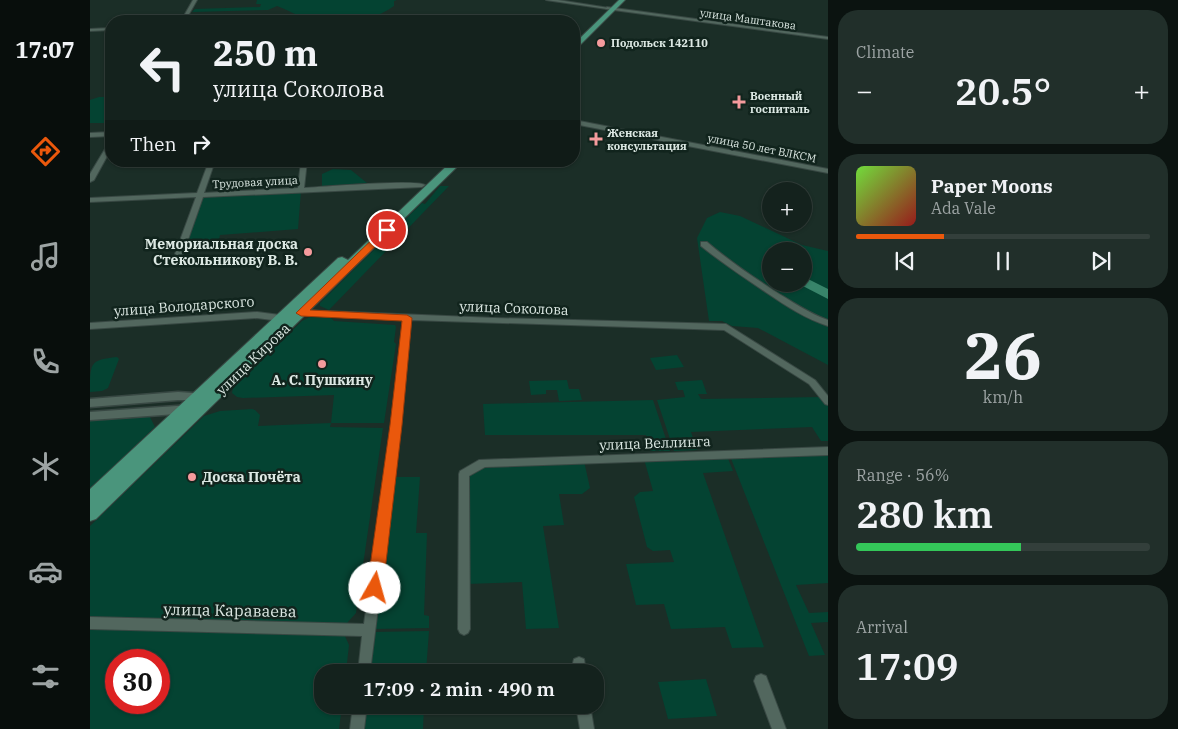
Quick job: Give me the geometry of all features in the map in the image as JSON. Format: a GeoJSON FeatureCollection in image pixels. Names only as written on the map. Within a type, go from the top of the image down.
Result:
{"type":"FeatureCollection","features":[{"type":"Feature","properties":{"kind":"main road"},"geometry":{"type":"LineString","coordinates":[[580,42],[616,0]]}},
{"type":"Feature","properties":{"kind":"main road"},"geometry":{"type":"LineString","coordinates":[[580,34],[622,0]]}},
{"type":"Feature","properties":{"kind":"main road","name":"улица Кирова"},"geometry":{"type":"LineString","coordinates":[[382,228],[430,182],[442,167]]}},
{"type":"Feature","properties":{"kind":"main road","name":"улица Кирова"},"geometry":{"type":"LineString","coordinates":[[90,514],[290,314],[430,182],[450,167]]}},
{"type":"Feature","properties":{"kind":"main road","name":"улица Кирова"},"geometry":{"type":"LineString","coordinates":[[90,499],[183,410],[204,400],[290,314]]}},
{"type":"Feature","properties":{"kind":"main road"},"geometry":{"type":"LineString","coordinates":[[90,403],[204,400]]}},
{"type":"Feature","properties":{"kind":"main road"},"geometry":{"type":"LineString","coordinates":[[90,416],[183,410]]}},
{"type":"Feature","properties":{"kind":"street"},"geometry":{"type":"LineString","coordinates":[[186,15],[195,0]]}},
{"type":"Feature","properties":{"kind":"street"},"geometry":{"type":"LineString","coordinates":[[548,0],[610,9]]}},
{"type":"Feature","properties":{"kind":"street","name":"улица Маштакова"},"geometry":{"type":"LineString","coordinates":[[610,9],[828,38]]}},
{"type":"Feature","properties":{"kind":"street"},"geometry":{"type":"LineString","coordinates":[[90,30],[105,29]]}},
{"type":"Feature","properties":{"kind":"street","name":"улица 50 лет ВЛКСМ"},"geometry":{"type":"LineString","coordinates":[[580,123],[828,171]]}},
{"type":"Feature","properties":{"kind":"street"},"geometry":{"type":"LineString","coordinates":[[90,135],[105,134]]}},
{"type":"Feature","properties":{"kind":"street"},"geometry":{"type":"LineString","coordinates":[[90,180],[105,159]]}},
{"type":"Feature","properties":{"kind":"street"},"geometry":{"type":"LineString","coordinates":[[179,254],[210,167]]}},
{"type":"Feature","properties":{"kind":"street"},"geometry":{"type":"LineString","coordinates":[[301,190],[303,167]]}},
{"type":"Feature","properties":{"kind":"street","name":"Трудовая улица"},"geometry":{"type":"LineString","coordinates":[[90,200],[430,182]]}},
{"type":"Feature","properties":{"kind":"street"},"geometry":{"type":"LineString","coordinates":[[704,244],[769,291],[801,311],[828,324]]}},
{"type":"Feature","properties":{"kind":"street","name":"улица Соколова"},"geometry":{"type":"LineString","coordinates":[[290,314],[726,327],[812,382],[828,402]]}},
{"type":"Feature","properties":{"kind":"street","name":"улица Володарского"},"geometry":{"type":"LineString","coordinates":[[90,326],[290,314]]}},
{"type":"Feature","properties":{"kind":"street"},"geometry":{"type":"LineString","coordinates":[[365,664],[396,425],[407,318]]}},
{"type":"Feature","properties":{"kind":"street","name":"улица Веллинга"},"geometry":{"type":"LineString","coordinates":[[464,629],[464,474],[483,463],[828,451]]}},
{"type":"Feature","properties":{"kind":"street","name":"улица Караваева"},"geometry":{"type":"LineString","coordinates":[[90,623],[370,630]]}},
{"type":"Feature","properties":{"kind":"street"},"geometry":{"type":"LineString","coordinates":[[761,681],[779,729]]}},
{"type":"Feature","properties":{"kind":"street"},"geometry":{"type":"LineString","coordinates":[[357,729],[359,714]]}},
{"type":"Feature","properties":{"kind":"street"},"geometry":{"type":"LineString","coordinates":[[584,714],[587,729]]}},
{"type":"Feature","properties":{"kind":"green space"},"geometry":{"type":"Polygon","coordinates":[[[257,0],[397,0],[394,1],[394,6],[377,15],[298,15],[277,6],[268,10],[192,12],[195,9],[260,7],[261,4],[256,4],[257,0]]]}},
{"type":"Feature","properties":{"kind":"green space"},"geometry":{"type":"Polygon","coordinates":[[[105,97],[105,123],[90,123],[90,100],[105,97]]]}},
{"type":"Feature","properties":{"kind":"green space"},"geometry":{"type":"Polygon","coordinates":[[[333,169],[351,170],[367,183],[322,186],[322,174],[333,169]]]}},
{"type":"Feature","properties":{"kind":"green space"},"geometry":{"type":"Polygon","coordinates":[[[440,186],[449,186],[329,310],[320,306],[320,303],[422,203],[425,204],[440,186]]]}},
{"type":"Feature","properties":{"kind":"green space"},"geometry":{"type":"Polygon","coordinates":[[[301,191],[298,229],[220,235],[217,249],[190,251],[185,249],[203,197],[301,191]]]}},
{"type":"Feature","properties":{"kind":"green space"},"geometry":{"type":"Polygon","coordinates":[[[720,212],[740,216],[762,226],[762,232],[774,232],[796,242],[762,242],[762,292],[812,292],[812,247],[828,251],[828,365],[758,328],[732,326],[722,321],[709,321],[697,238],[707,218],[720,212]]]}},
{"type":"Feature","properties":{"kind":"green space"},"geometry":{"type":"Polygon","coordinates":[[[310,317],[331,318],[334,321],[395,325],[394,342],[396,344],[384,423],[331,423],[334,395],[243,398],[237,397],[232,393],[233,388],[302,321],[310,317]]]}},
{"type":"Feature","properties":{"kind":"green space"},"geometry":{"type":"Polygon","coordinates":[[[677,355],[684,367],[656,370],[650,358],[677,355]]]}},
{"type":"Feature","properties":{"kind":"green space"},"geometry":{"type":"Polygon","coordinates":[[[117,357],[119,359],[108,388],[102,391],[90,392],[90,374],[93,364],[97,361],[117,357]]]}},
{"type":"Feature","properties":{"kind":"green space"},"geometry":{"type":"Polygon","coordinates":[[[567,380],[569,389],[579,389],[582,400],[559,401],[557,390],[546,390],[546,394],[531,395],[529,381],[567,380]]]}},
{"type":"Feature","properties":{"kind":"green space"},"geometry":{"type":"Polygon","coordinates":[[[702,380],[707,394],[698,394],[701,399],[822,397],[828,404],[828,441],[821,441],[812,427],[691,432],[697,450],[674,451],[657,400],[685,397],[683,390],[678,390],[675,382],[702,380]]]}},
{"type":"Feature","properties":{"kind":"green space"},"geometry":{"type":"Polygon","coordinates":[[[653,400],[670,451],[650,451],[646,435],[485,435],[483,404],[653,400]]]}},
{"type":"Feature","properties":{"kind":"green space"},"geometry":{"type":"Polygon","coordinates":[[[252,409],[260,415],[258,426],[331,423],[330,427],[383,428],[356,613],[347,623],[90,618],[90,526],[204,416],[220,411],[252,409]]]}},
{"type":"Feature","properties":{"kind":"green space"},"geometry":{"type":"Polygon","coordinates":[[[149,415],[155,427],[90,489],[90,420],[149,415]]]}},
{"type":"Feature","properties":{"kind":"green space"},"geometry":{"type":"Polygon","coordinates":[[[828,452],[828,583],[796,585],[809,613],[828,612],[828,622],[811,623],[825,655],[809,656],[730,456],[828,452]]]}},
{"type":"Feature","properties":{"kind":"green space"},"geometry":{"type":"Polygon","coordinates":[[[727,456],[733,471],[703,473],[764,647],[732,648],[725,627],[671,629],[664,604],[636,605],[626,564],[674,562],[670,550],[653,551],[647,547],[634,497],[640,492],[653,491],[644,459],[727,456]]]}},
{"type":"Feature","properties":{"kind":"green space"},"geometry":{"type":"Polygon","coordinates":[[[584,461],[590,488],[582,494],[559,494],[564,525],[543,526],[559,628],[526,629],[522,582],[466,584],[467,475],[484,464],[584,461]]]}},
{"type":"Feature","properties":{"kind":"green space"},"geometry":{"type":"Polygon","coordinates":[[[392,477],[420,477],[416,533],[427,533],[424,615],[429,616],[429,628],[372,629],[392,477]]]}},
{"type":"Feature","properties":{"kind":"green space"},"geometry":{"type":"Polygon","coordinates":[[[90,629],[344,634],[349,645],[347,664],[314,664],[314,714],[341,714],[339,729],[90,729],[90,629]]]}},
{"type":"Feature","properties":{"kind":"green space"},"geometry":{"type":"Polygon","coordinates":[[[429,631],[427,664],[369,664],[373,632],[429,631]]]}},
{"type":"Feature","properties":{"kind":"green space"},"geometry":{"type":"Polygon","coordinates":[[[706,679],[717,716],[668,719],[658,682],[706,679]]]}},
{"type":"Feature","properties":{"kind":"green space"},"geometry":{"type":"Polygon","coordinates":[[[363,714],[424,714],[423,729],[361,729],[363,714]]]}},
{"type":"Feature","properties":{"kind":"waterway"},"geometry":{"type":"LineString","coordinates":[[812,286],[828,295]]}},
{"type":"Feature","properties":{"kind":"place","name":"Подольск 142110"},"geometry":{"type":"Point","coordinates":[601,43]}},
{"type":"Feature","properties":{"kind":"place","name":"Военный госпиталь"},"geometry":{"type":"Point","coordinates":[739,102]}},
{"type":"Feature","properties":{"kind":"place","name":"Женская консультация"},"geometry":{"type":"Point","coordinates":[596,139]}},
{"type":"Feature","properties":{"kind":"place","name":"Мемориальная доска Стекольникову В. В."},"geometry":{"type":"Point","coordinates":[308,252]}},
{"type":"Feature","properties":{"kind":"place","name":"А. С. Пушкину"},"geometry":{"type":"Point","coordinates":[322,364]}},
{"type":"Feature","properties":{"kind":"place","name":"Доска Почёта"},"geometry":{"type":"Point","coordinates":[192,477]}},
{"type":"Feature","properties":{"kind":"route"},"geometry":{"type":"LineString","coordinates":[[375,588],[396,425],[407,318],[301,313],[387,230]]}}]}
